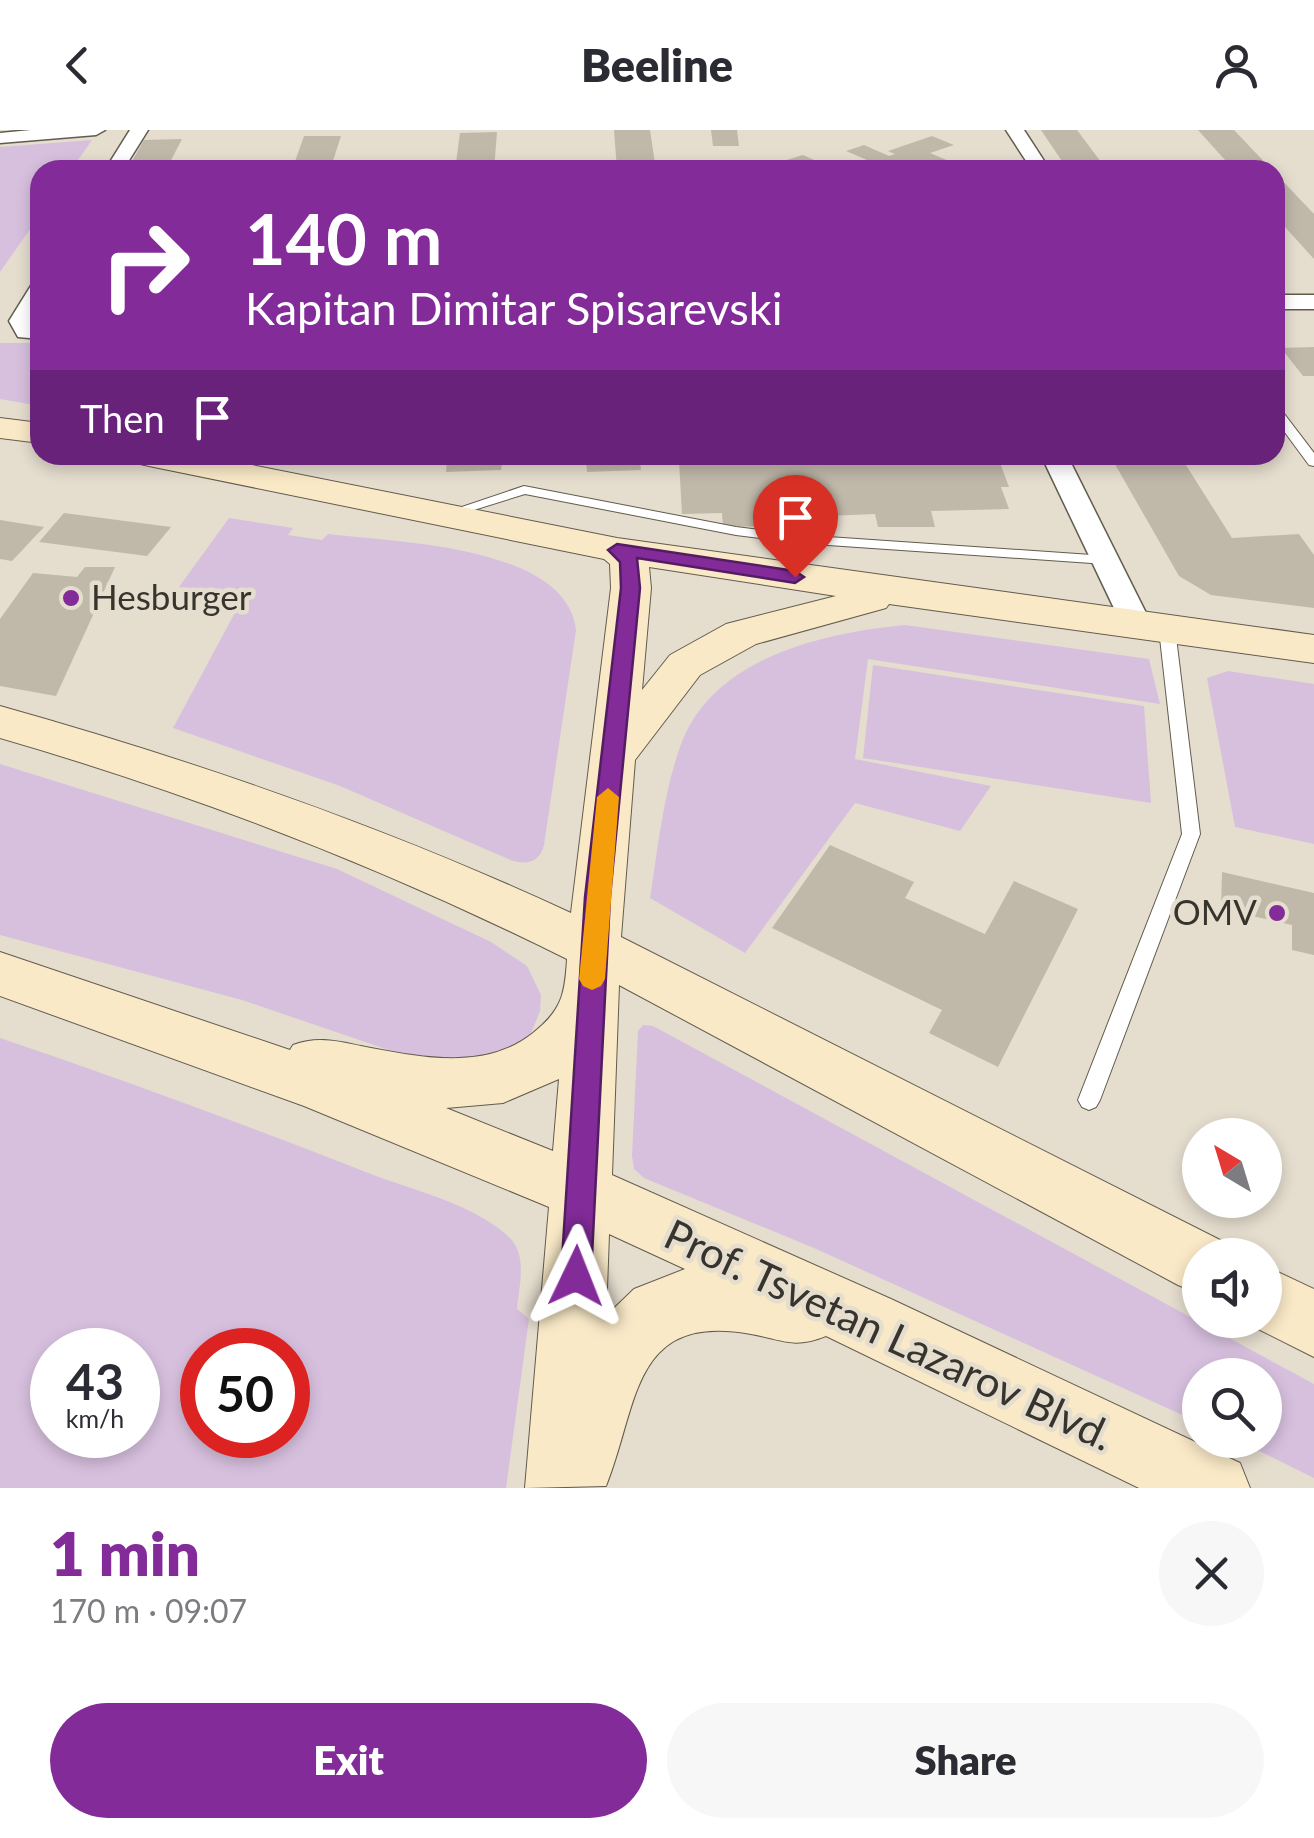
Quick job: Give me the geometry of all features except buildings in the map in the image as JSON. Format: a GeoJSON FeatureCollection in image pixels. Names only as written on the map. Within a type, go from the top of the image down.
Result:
{"type":"FeatureCollection","features":[{"type":"Feature","properties":{"kind":"main road"},"geometry":{"type":"LineString","coordinates":[[0,428],[30,432]]}},
{"type":"Feature","properties":{"kind":"main road"},"geometry":{"type":"LineString","coordinates":[[197,465],[617,550],[1314,649]]}},
{"type":"Feature","properties":{"kind":"main road"},"geometry":{"type":"LineString","coordinates":[[560,1488],[592,976],[632,570],[629,560],[617,550]]}},
{"type":"Feature","properties":{"kind":"main road"},"geometry":{"type":"LineString","coordinates":[[612,756],[685,664],[740,634],[900,593]]}},
{"type":"Feature","properties":{"kind":"main road"},"geometry":{"type":"LineString","coordinates":[[0,722],[257,802],[428,871],[592,976],[741,1021],[1182,1254]]}},
{"type":"Feature","properties":{"kind":"main road","name":"Prof. Tsvetan Lazarov Blvd."},"geometry":{"type":"LineString","coordinates":[[0,974],[216,1046],[580,1192],[1215,1488]]}},
{"type":"Feature","properties":{"kind":"main road"},"geometry":{"type":"LineString","coordinates":[[216,1046],[462,1087],[490,1084],[543,1062],[576,1029],[592,976]]}},
{"type":"Feature","properties":{"kind":"main road"},"geometry":{"type":"LineString","coordinates":[[574,1488],[609,1375],[639,1323],[667,1304],[717,1298],[872,1325]]}},
{"type":"Feature","properties":{"kind":"main road"},"geometry":{"type":"LineString","coordinates":[[1282,1307],[1314,1324]]}},
{"type":"Feature","properties":{"kind":"street"},"geometry":{"type":"LineString","coordinates":[[0,138],[96,130]]}},
{"type":"Feature","properties":{"kind":"street"},"geometry":{"type":"LineString","coordinates":[[120,160],[138,130]]}},
{"type":"Feature","properties":{"kind":"street"},"geometry":{"type":"LineString","coordinates":[[1015,130],[1034,160]]}},
{"type":"Feature","properties":{"kind":"street"},"geometry":{"type":"LineString","coordinates":[[1285,302],[1314,302]]}},
{"type":"Feature","properties":{"kind":"street"},"geometry":{"type":"LineString","coordinates":[[30,305],[20,321],[30,329]]}},
{"type":"Feature","properties":{"kind":"street"},"geometry":{"type":"LineString","coordinates":[[1059,465],[1106,560],[1152,627]]}},
{"type":"Feature","properties":{"kind":"lane"},"geometry":{"type":"LineString","coordinates":[[1285,423],[1314,462]]}},
{"type":"Feature","properties":{"kind":"lane"},"geometry":{"type":"LineString","coordinates":[[440,516],[524,490],[736,531],[798,539],[1106,560]]}},
{"type":"Feature","properties":{"kind":"lane"},"geometry":{"type":"LineString","coordinates":[[1089,1100],[1192,834],[1152,627]]}},
{"type":"Feature","properties":{"kind":"shaded area"},"geometry":{"type":"Polygon","coordinates":[[[92,140],[78,160],[30,160],[30,229],[0,272],[0,147],[92,140]]]}},
{"type":"Feature","properties":{"kind":"shaded area"},"geometry":{"type":"Polygon","coordinates":[[[0,343],[30,343],[30,404],[0,399],[0,343]]]}},
{"type":"Feature","properties":{"kind":"shaded area"},"geometry":{"type":"Polygon","coordinates":[[[229,518],[293,528],[288,535],[322,540],[328,534],[473,553],[511,564],[543,580],[565,602],[576,630],[544,845],[537,858],[513,861],[340,786],[173,728],[245,594],[179,587],[229,518]]]}},
{"type":"Feature","properties":{"kind":"shaded area"},"geometry":{"type":"Polygon","coordinates":[[[905,625],[1149,659],[1160,704],[868,659],[855,759],[991,786],[960,831],[855,803],[745,953],[650,898],[674,765],[695,717],[717,692],[743,671],[806,644],[905,625]]]}},
{"type":"Feature","properties":{"kind":"shaded area"},"geometry":{"type":"Polygon","coordinates":[[[873,665],[1144,706],[1151,803],[863,758],[873,665]]]}},
{"type":"Feature","properties":{"kind":"shaded area"},"geometry":{"type":"Polygon","coordinates":[[[1228,671],[1314,684],[1314,844],[1235,827],[1207,678],[1228,671]]]}},
{"type":"Feature","properties":{"kind":"shaded area"},"geometry":{"type":"Polygon","coordinates":[[[0,764],[337,869],[491,942],[527,966],[541,995],[540,1011],[528,1041],[497,1063],[415,1059],[242,1000],[0,935],[0,764]]]}},
{"type":"Feature","properties":{"kind":"shaded area"},"geometry":{"type":"Polygon","coordinates":[[[643,1025],[653,1026],[1182,1313],[1182,1338],[1229,1338],[1266,1358],[1182,1358],[1182,1415],[814,1248],[644,1178],[634,1169],[632,1156],[638,1031],[643,1025]]]}},
{"type":"Feature","properties":{"kind":"shaded area"},"geometry":{"type":"Polygon","coordinates":[[[0,1038],[443,1200],[479,1216],[509,1237],[519,1253],[521,1271],[517,1309],[529,1319],[506,1488],[0,1488],[0,1038]]]}},
{"type":"Feature","properties":{"kind":"shaded area"},"geometry":{"type":"Polygon","coordinates":[[[1282,1367],[1314,1384],[1314,1478],[1273,1458],[1282,1458],[1282,1367]]]}},
{"type":"Feature","properties":{"kind":"slow traffic"},"geometry":{"type":"LineString","coordinates":[[592,979],[608,797]]}},
{"type":"Feature","properties":{"kind":"place","name":"Hesburger"},"geometry":{"type":"Point","coordinates":[71,598]}},
{"type":"Feature","properties":{"kind":"place","name":"OMV"},"geometry":{"type":"Point","coordinates":[1277,913]}},
{"type":"Feature","properties":{"kind":"route"},"geometry":{"type":"LineString","coordinates":[[576,1276],[598,897],[631,588],[629,560],[617,550],[795,577]]}}]}
